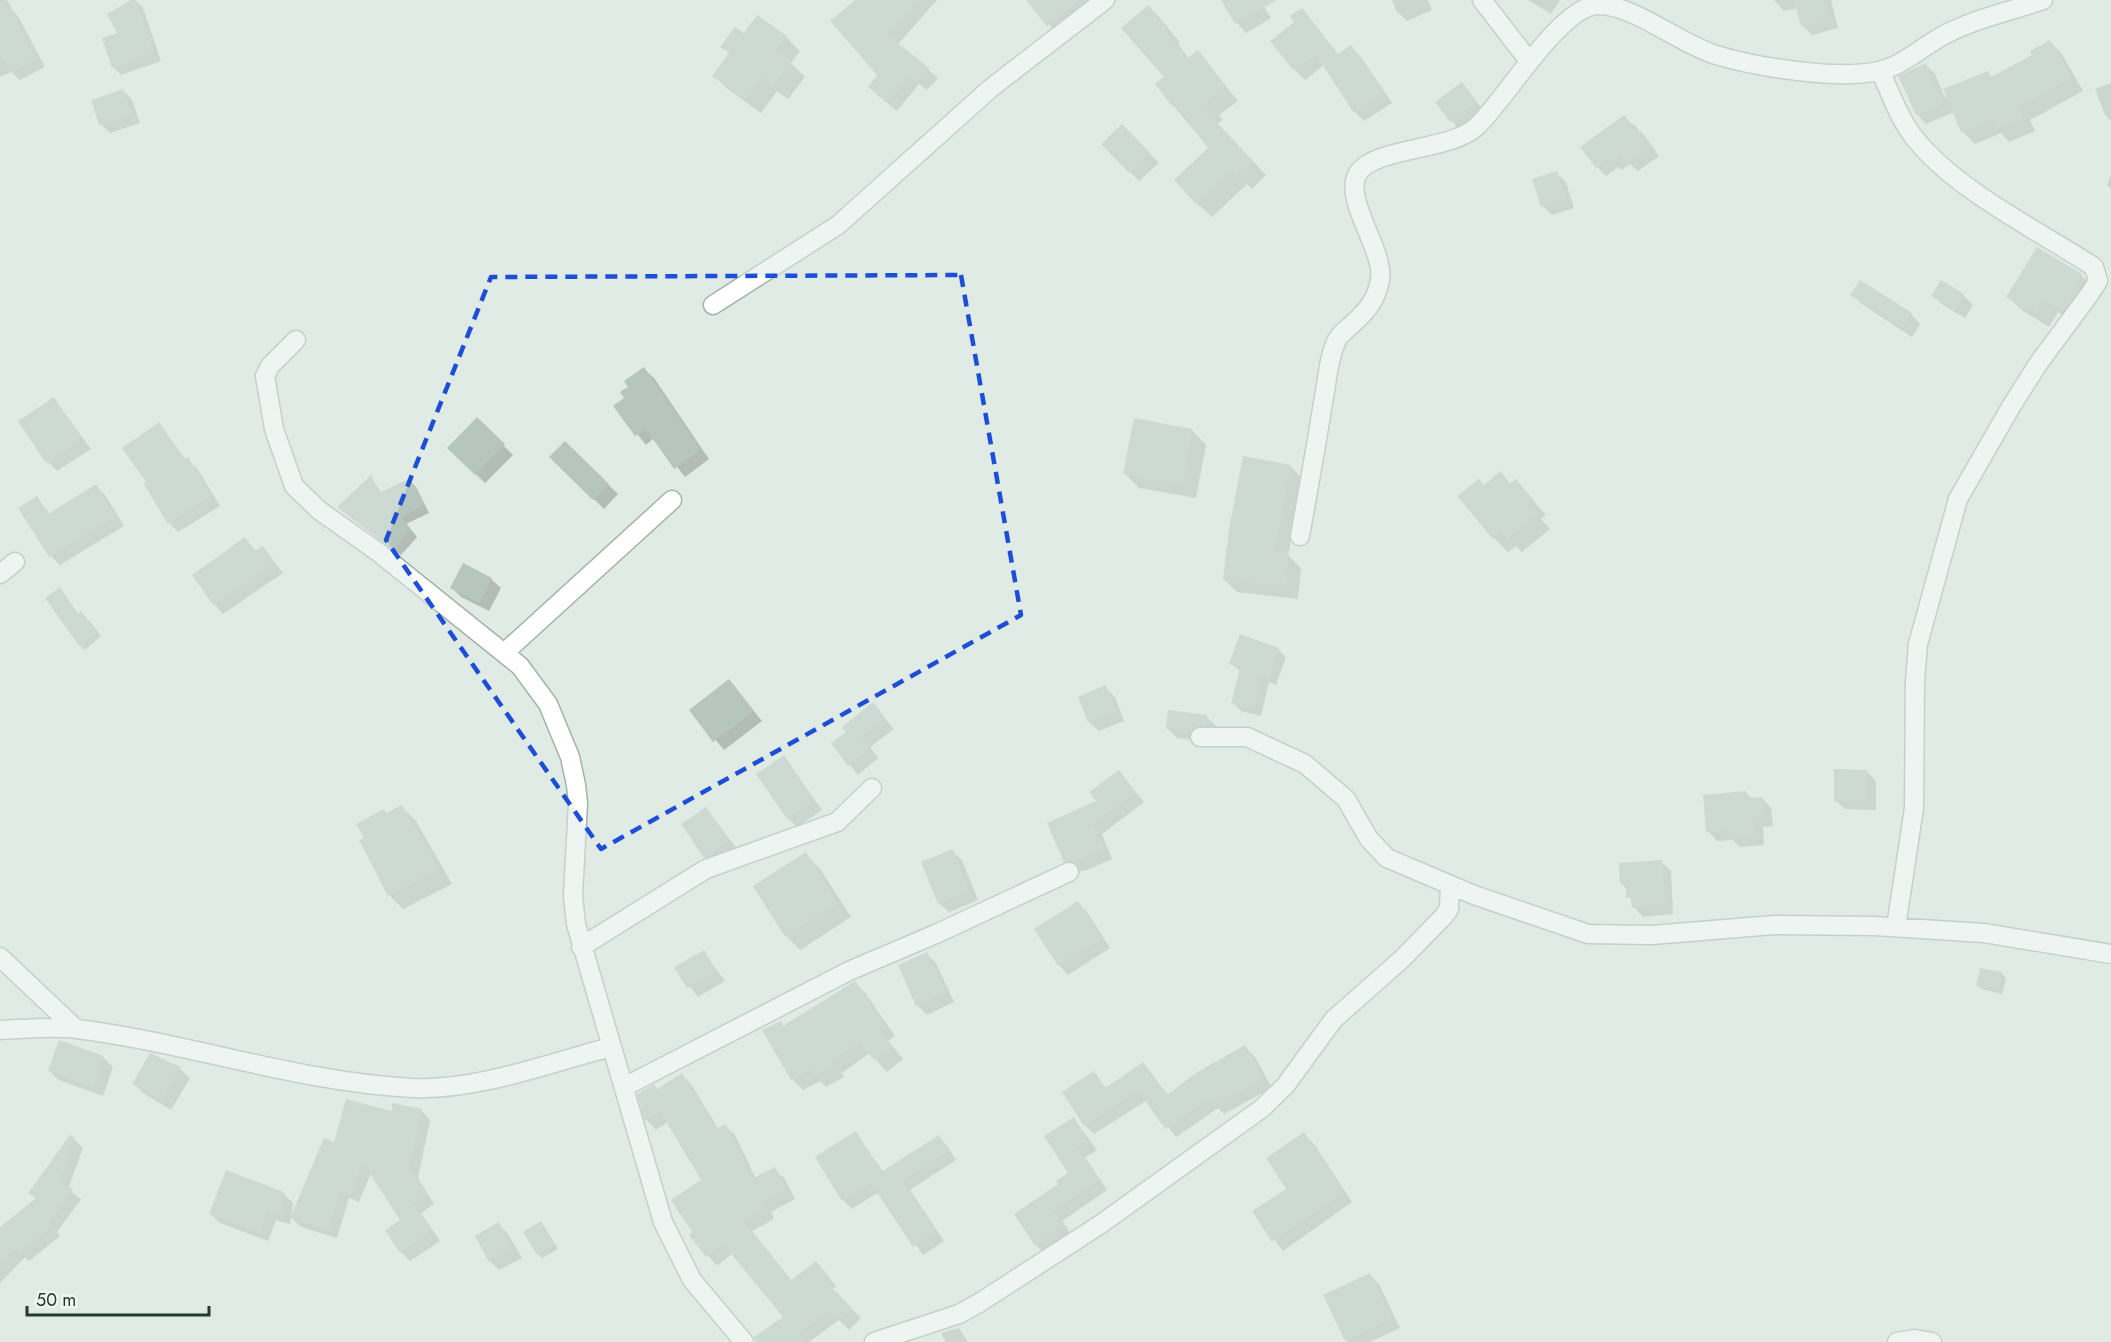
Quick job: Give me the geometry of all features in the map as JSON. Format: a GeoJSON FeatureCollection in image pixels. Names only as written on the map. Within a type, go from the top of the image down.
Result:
{"type":"FeatureCollection","features":[{"type":"Feature","properties":{"kind":"street"},"geometry":{"type":"LineString","coordinates":[[713,305],[837,225],[991,88],[1105,0]]}},
{"type":"Feature","properties":{"kind":"street"},"geometry":{"type":"LineString","coordinates":[[1482,0],[1529,61]]}},
{"type":"Feature","properties":{"kind":"street"},"geometry":{"type":"LineString","coordinates":[[1300,536],[1337,340],[1372,304],[1380,278],[1379,263],[1355,193],[1356,176],[1368,165],[1403,151],[1457,140],[1471,132],[1529,61],[1571,19],[1590,7],[1608,3],[1627,11],[1695,49],[1725,58],[1795,71],[1865,74],[1896,65],[1945,34],[2043,0]]}},
{"type":"Feature","properties":{"kind":"street"},"geometry":{"type":"LineString","coordinates":[[1880,71],[1899,114],[1926,151],[1987,200],[2094,267],[2098,274],[2098,281],[2089,295],[2038,364],[2012,405],[1958,499],[1918,644],[1915,681],[1914,808],[1896,927]]}},
{"type":"Feature","properties":{"kind":"street"},"geometry":{"type":"LineString","coordinates":[[296,340],[270,366],[265,376],[274,429],[294,486],[321,511],[378,552],[504,653],[530,677],[548,704],[570,757],[578,803],[573,896],[581,947],[670,1240],[692,1280],[744,1342]]}},
{"type":"Feature","properties":{"kind":"street"},"geometry":{"type":"LineString","coordinates":[[504,653],[672,500]]}},
{"type":"Feature","properties":{"kind":"street"},"geometry":{"type":"LineString","coordinates":[[0,574],[15,562]]}},
{"type":"Feature","properties":{"kind":"street"},"geometry":{"type":"LineString","coordinates":[[1200,737],[1247,737],[1305,764],[1346,799],[1370,839],[1383,855],[1450,885],[1588,934],[1652,935],[1774,925],[1896,927],[1984,933],[2111,954]]}},
{"type":"Feature","properties":{"kind":"street"},"geometry":{"type":"LineString","coordinates":[[581,947],[706,869],[837,822],[872,788]]}},
{"type":"Feature","properties":{"kind":"street"},"geometry":{"type":"LineString","coordinates":[[624,1087],[849,971],[938,933],[1069,872]]}},
{"type":"Feature","properties":{"kind":"street"},"geometry":{"type":"LineString","coordinates":[[874,1342],[958,1314],[979,1303],[1101,1224],[1261,1109],[1285,1086],[1334,1019],[1402,959],[1443,917],[1449,909],[1450,885]]}},
{"type":"Feature","properties":{"kind":"street"},"geometry":{"type":"LineString","coordinates":[[0,957],[75,1028]]}},
{"type":"Feature","properties":{"kind":"street"},"geometry":{"type":"LineString","coordinates":[[0,1030],[75,1028],[184,1048],[259,1066],[411,1088],[449,1086],[483,1080],[611,1047]]}},
{"type":"Feature","properties":{"kind":"street"},"geometry":{"type":"LineString","coordinates":[[1897,1342],[1915,1339],[1932,1342]]}},
{"type":"Feature","properties":{"kind":"highlighted area"},"geometry":{"type":"Polygon","coordinates":[[[961,275],[1021,615],[601,849],[386,540],[491,277],[961,275]]]}},
{"type":"Feature","properties":{"kind":"building"},"geometry":{"type":"Polygon","coordinates":[[[0,0],[7,0],[38,58],[10,73],[0,54],[0,0]]]}},
{"type":"Feature","properties":{"kind":"building"},"geometry":{"type":"Polygon","coordinates":[[[131,0],[136,0],[154,53],[112,68],[102,38],[117,33],[107,14],[131,0]]]}},
{"type":"Feature","properties":{"kind":"building"},"geometry":{"type":"Polygon","coordinates":[[[855,0],[919,0],[888,35],[929,68],[917,82],[909,76],[887,103],[868,87],[877,75],[830,21],[855,0]]]}},
{"type":"Feature","properties":{"kind":"building"},"geometry":{"type":"Polygon","coordinates":[[[1026,0],[1080,0],[1047,26],[1026,0]]]}},
{"type":"Feature","properties":{"kind":"building"},"geometry":{"type":"Polygon","coordinates":[[[1221,0],[1277,0],[1235,24],[1221,0]]]}},
{"type":"Feature","properties":{"kind":"building"},"geometry":{"type":"Polygon","coordinates":[[[1794,0],[1825,0],[1830,19],[1801,26],[1794,0]]]}},
{"type":"Feature","properties":{"kind":"building"},"geometry":{"type":"Polygon","coordinates":[[[1148,5],[1168,27],[1165,30],[1187,59],[1198,50],[1226,86],[1206,101],[1210,106],[1205,110],[1253,161],[1237,177],[1232,171],[1197,205],[1174,180],[1208,148],[1174,103],[1171,105],[1155,84],[1164,77],[1121,28],[1148,5]]]}},
{"type":"Feature","properties":{"kind":"building"},"geometry":{"type":"Polygon","coordinates":[[[1302,8],[1338,54],[1351,45],[1384,93],[1354,113],[1316,55],[1294,71],[1270,41],[1294,22],[1290,16],[1302,8]]]}},
{"type":"Feature","properties":{"kind":"building"},"geometry":{"type":"Polygon","coordinates":[[[757,15],[787,36],[776,50],[791,61],[773,86],[762,77],[746,100],[712,76],[729,53],[720,47],[735,27],[744,33],[757,15]]]}},
{"type":"Feature","properties":{"kind":"building"},"geometry":{"type":"Polygon","coordinates":[[[2050,40],[2071,78],[2018,107],[2023,118],[1995,130],[1991,120],[1961,132],[1943,89],[1988,71],[1991,77],[2032,55],[2030,51],[2050,40]]]}},
{"type":"Feature","properties":{"kind":"building"},"geometry":{"type":"Polygon","coordinates":[[[1926,63],[1944,103],[1916,115],[1898,76],[1926,63]]]}},
{"type":"Feature","properties":{"kind":"building"},"geometry":{"type":"Polygon","coordinates":[[[1462,82],[1477,102],[1450,122],[1435,102],[1462,82]]]}},
{"type":"Feature","properties":{"kind":"building"},"geometry":{"type":"Polygon","coordinates":[[[123,89],[132,114],[99,125],[91,100],[123,89]]]}},
{"type":"Feature","properties":{"kind":"building"},"geometry":{"type":"Polygon","coordinates":[[[1624,115],[1651,146],[1628,163],[1621,154],[1611,162],[1608,158],[1596,168],[1580,147],[1624,115]]]}},
{"type":"Feature","properties":{"kind":"building"},"geometry":{"type":"Polygon","coordinates":[[[1122,124],[1150,153],[1129,173],[1101,144],[1122,124]]]}},
{"type":"Feature","properties":{"kind":"building"},"geometry":{"type":"Polygon","coordinates":[[[1557,171],[1566,199],[1541,207],[1532,179],[1557,171]]]}},
{"type":"Feature","properties":{"kind":"building"},"geometry":{"type":"Polygon","coordinates":[[[2037,247],[2082,274],[2075,286],[2080,289],[2063,311],[2043,299],[2034,314],[2006,297],[2037,247]]]}},
{"type":"Feature","properties":{"kind":"building"},"geometry":{"type":"Polygon","coordinates":[[[1860,280],[1912,313],[1902,328],[1850,295],[1860,280]]]}},
{"type":"Feature","properties":{"kind":"building"},"geometry":{"type":"Polygon","coordinates":[[[1941,280],[1964,294],[1955,310],[1931,296],[1941,280]]]}},
{"type":"Feature","properties":{"kind":"building"},"geometry":{"type":"Polygon","coordinates":[[[644,367],[701,449],[674,469],[646,429],[635,436],[613,406],[624,398],[620,392],[628,387],[624,381],[644,367]]]}},
{"type":"Feature","properties":{"kind":"building"},"geometry":{"type":"Polygon","coordinates":[[[54,397],[82,439],[46,463],[18,421],[54,397]]]}},
{"type":"Feature","properties":{"kind":"building"},"geometry":{"type":"Polygon","coordinates":[[[477,417],[505,444],[475,475],[447,448],[477,417]]]}},
{"type":"Feature","properties":{"kind":"building"},"geometry":{"type":"Polygon","coordinates":[[[1134,418],[1192,429],[1182,485],[1123,474],[1134,418]]]}},
{"type":"Feature","properties":{"kind":"building"},"geometry":{"type":"Polygon","coordinates":[[[159,422],[184,459],[188,457],[212,496],[167,523],[144,484],[146,482],[122,448],[159,422]]]}},
{"type":"Feature","properties":{"kind":"building"},"geometry":{"type":"Polygon","coordinates":[[[565,441],[609,484],[593,500],[549,457],[565,441]]]}},
{"type":"Feature","properties":{"kind":"building"},"geometry":{"type":"Polygon","coordinates":[[[1243,456],[1291,465],[1274,552],[1289,554],[1286,587],[1223,580],[1229,529],[1243,456]]]}},
{"type":"Feature","properties":{"kind":"building"},"geometry":{"type":"Polygon","coordinates":[[[1500,471],[1510,483],[1516,479],[1533,499],[1528,504],[1537,514],[1507,539],[1501,532],[1493,539],[1457,496],[1479,479],[1484,485],[1500,471]]]}},
{"type":"Feature","properties":{"kind":"building"},"geometry":{"type":"Polygon","coordinates":[[[371,475],[379,493],[410,478],[424,505],[401,517],[411,529],[393,550],[337,507],[371,475]]]}},
{"type":"Feature","properties":{"kind":"building"},"geometry":{"type":"Polygon","coordinates":[[[96,484],[116,516],[49,557],[18,508],[37,496],[48,514],[96,484]]]}},
{"type":"Feature","properties":{"kind":"building"},"geometry":{"type":"Polygon","coordinates":[[[245,537],[255,551],[263,546],[275,563],[213,605],[192,575],[245,537]]]}},
{"type":"Feature","properties":{"kind":"building"},"geometry":{"type":"Polygon","coordinates":[[[463,563],[492,578],[479,603],[450,588],[463,563]]]}},
{"type":"Feature","properties":{"kind":"building"},"geometry":{"type":"Polygon","coordinates":[[[60,587],[78,614],[81,611],[98,631],[80,647],[45,598],[60,587]]]}},
{"type":"Feature","properties":{"kind":"building"},"geometry":{"type":"Polygon","coordinates":[[[1240,634],[1279,648],[1269,678],[1261,676],[1254,709],[1231,704],[1240,668],[1229,664],[1240,634]]]}},
{"type":"Feature","properties":{"kind":"building"},"geometry":{"type":"Polygon","coordinates":[[[729,679],[754,711],[713,742],[689,710],[729,679]]]}},
{"type":"Feature","properties":{"kind":"building"},"geometry":{"type":"Polygon","coordinates":[[[1106,685],[1116,711],[1088,722],[1078,697],[1106,685]]]}},
{"type":"Feature","properties":{"kind":"building"},"geometry":{"type":"Polygon","coordinates":[[[873,702],[886,719],[861,737],[870,748],[848,766],[831,743],[846,732],[842,727],[873,702]]]}},
{"type":"Feature","properties":{"kind":"building"},"geometry":{"type":"Polygon","coordinates":[[[1168,710],[1207,715],[1206,726],[1195,727],[1190,732],[1166,729],[1168,710]]]}},
{"type":"Feature","properties":{"kind":"building"},"geometry":{"type":"Polygon","coordinates":[[[784,755],[814,800],[787,819],[756,774],[784,755]]]}},
{"type":"Feature","properties":{"kind":"building"},"geometry":{"type":"Polygon","coordinates":[[[1834,769],[1867,770],[1867,801],[1834,801],[1834,769]]]}},
{"type":"Feature","properties":{"kind":"building"},"geometry":{"type":"Polygon","coordinates":[[[1119,770],[1136,792],[1093,824],[1104,849],[1074,862],[1064,862],[1047,823],[1096,801],[1089,792],[1119,770]]]}},
{"type":"Feature","properties":{"kind":"building"},"geometry":{"type":"Polygon","coordinates":[[[1746,791],[1747,798],[1762,797],[1764,817],[1754,818],[1756,836],[1729,838],[1728,830],[1706,832],[1703,795],[1746,791]]]}},
{"type":"Feature","properties":{"kind":"building"},"geometry":{"type":"Polygon","coordinates":[[[402,805],[439,869],[388,896],[359,840],[364,838],[356,824],[384,809],[386,813],[402,805]]]}},
{"type":"Feature","properties":{"kind":"building"},"geometry":{"type":"Polygon","coordinates":[[[706,807],[729,840],[704,858],[681,824],[706,807]]]}},
{"type":"Feature","properties":{"kind":"building"},"geometry":{"type":"Polygon","coordinates":[[[953,849],[969,891],[938,904],[921,862],[953,849]]]}},
{"type":"Feature","properties":{"kind":"building"},"geometry":{"type":"Polygon","coordinates":[[[806,852],[838,903],[785,937],[753,886],[806,852]]]}},
{"type":"Feature","properties":{"kind":"building"},"geometry":{"type":"Polygon","coordinates":[[[1662,860],[1665,905],[1632,908],[1631,897],[1626,898],[1626,884],[1620,884],[1619,863],[1662,860]]]}},
{"type":"Feature","properties":{"kind":"building"},"geometry":{"type":"Polygon","coordinates":[[[1078,901],[1102,938],[1058,966],[1034,929],[1078,901]]]}},
{"type":"Feature","properties":{"kind":"building"},"geometry":{"type":"Polygon","coordinates":[[[704,950],[716,971],[687,988],[674,967],[704,950]]]}},
{"type":"Feature","properties":{"kind":"building"},"geometry":{"type":"Polygon","coordinates":[[[927,952],[946,992],[916,1006],[898,965],[927,952]]]}},
{"type":"Feature","properties":{"kind":"building"},"geometry":{"type":"Polygon","coordinates":[[[1980,968],[2002,972],[1998,990],[1976,985],[1980,968]]]}},
{"type":"Feature","properties":{"kind":"building"},"geometry":{"type":"Polygon","coordinates":[[[855,981],[885,1024],[878,1029],[893,1047],[875,1061],[859,1042],[832,1061],[834,1065],[814,1076],[810,1069],[791,1080],[762,1030],[781,1021],[783,1026],[855,981]]]}},
{"type":"Feature","properties":{"kind":"building"},"geometry":{"type":"Polygon","coordinates":[[[59,1040],[104,1056],[93,1088],[48,1071],[59,1040]]]}},
{"type":"Feature","properties":{"kind":"building"},"geometry":{"type":"Polygon","coordinates":[[[1245,1045],[1264,1078],[1214,1106],[1209,1098],[1165,1129],[1138,1090],[1084,1126],[1062,1092],[1094,1071],[1105,1088],[1143,1062],[1167,1095],[1196,1073],[1245,1045]]]}},
{"type":"Feature","properties":{"kind":"building"},"geometry":{"type":"Polygon","coordinates":[[[150,1053],[181,1067],[161,1101],[132,1084],[150,1053]]]}},
{"type":"Feature","properties":{"kind":"building"},"geometry":{"type":"Polygon","coordinates":[[[682,1073],[716,1129],[726,1124],[752,1179],[775,1167],[786,1189],[762,1202],[766,1209],[743,1221],[791,1280],[816,1261],[828,1276],[824,1279],[852,1308],[839,1321],[829,1311],[799,1333],[805,1342],[755,1342],[754,1337],[783,1317],[723,1244],[706,1257],[689,1235],[692,1232],[671,1200],[701,1180],[660,1111],[645,1121],[637,1094],[654,1084],[657,1089],[682,1073]]]}},
{"type":"Feature","properties":{"kind":"building"},"geometry":{"type":"Polygon","coordinates":[[[346,1099],[392,1111],[392,1103],[422,1109],[409,1168],[426,1195],[413,1203],[432,1231],[400,1253],[385,1230],[400,1220],[363,1163],[350,1194],[340,1190],[328,1230],[290,1218],[324,1138],[334,1142],[346,1099]]]}},
{"type":"Feature","properties":{"kind":"building"},"geometry":{"type":"Polygon","coordinates":[[[1074,1117],[1088,1140],[1077,1147],[1099,1180],[1053,1211],[1063,1226],[1035,1246],[1014,1214],[1058,1184],[1056,1181],[1068,1173],[1044,1136],[1074,1117]]]}},
{"type":"Feature","properties":{"kind":"building"},"geometry":{"type":"Polygon","coordinates":[[[856,1131],[881,1172],[939,1135],[949,1151],[902,1181],[936,1232],[913,1247],[871,1183],[842,1201],[815,1157],[856,1131]]]}},
{"type":"Feature","properties":{"kind":"building"},"geometry":{"type":"Polygon","coordinates":[[[1304,1132],[1344,1192],[1272,1242],[1252,1211],[1286,1189],[1266,1158],[1304,1132]]]}},
{"type":"Feature","properties":{"kind":"building"},"geometry":{"type":"Polygon","coordinates":[[[70,1135],[75,1138],[59,1183],[73,1189],[49,1222],[52,1226],[19,1253],[15,1248],[0,1265],[0,1227],[36,1198],[28,1193],[70,1135]]]}},
{"type":"Feature","properties":{"kind":"building"},"geometry":{"type":"Polygon","coordinates":[[[226,1170],[284,1192],[281,1216],[267,1211],[259,1233],[209,1214],[226,1170]]]}},
{"type":"Feature","properties":{"kind":"building"},"geometry":{"type":"Polygon","coordinates":[[[541,1221],[554,1244],[537,1255],[523,1232],[541,1221]]]}},
{"type":"Feature","properties":{"kind":"building"},"geometry":{"type":"Polygon","coordinates":[[[499,1222],[513,1248],[489,1262],[475,1236],[499,1222]]]}},
{"type":"Feature","properties":{"kind":"building"},"geometry":{"type":"Polygon","coordinates":[[[1370,1273],[1392,1318],[1345,1341],[1323,1295],[1370,1273]]]}}]}
